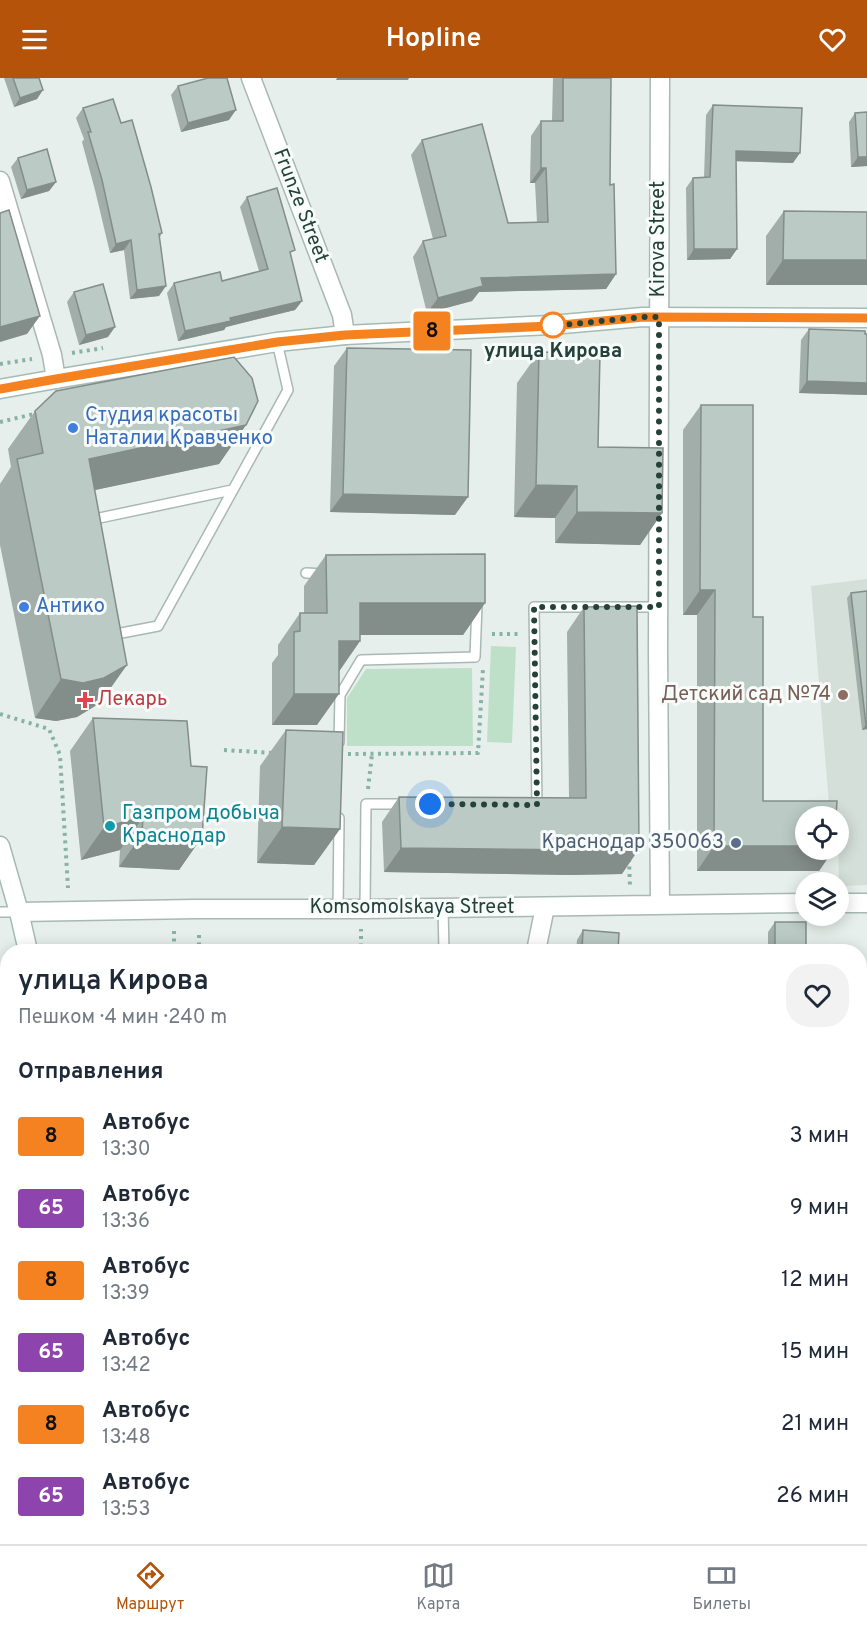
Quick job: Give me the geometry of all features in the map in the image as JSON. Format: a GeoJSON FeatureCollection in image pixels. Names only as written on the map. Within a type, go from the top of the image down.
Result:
{"type":"FeatureCollection","features":[{"type":"Feature","properties":{"kind":"street","name":"Frunze Street"},"geometry":{"type":"LineString","coordinates":[[251,78],[342,315],[345,335]]}},
{"type":"Feature","properties":{"kind":"street","name":"Kirova Street"},"geometry":{"type":"LineString","coordinates":[[660,78],[658,653],[660,905]]}},
{"type":"Feature","properties":{"kind":"street"},"geometry":{"type":"LineString","coordinates":[[0,181],[52,356],[56,379]]}},
{"type":"Feature","properties":{"kind":"street"},"geometry":{"type":"LineString","coordinates":[[0,389],[277,342],[345,335],[551,326],[644,317],[867,318]]}},
{"type":"Feature","properties":{"kind":"street"},"geometry":{"type":"LineString","coordinates":[[0,846],[26,944]]}},
{"type":"Feature","properties":{"kind":"street","name":"Komsomolskaya Street"},"geometry":{"type":"LineString","coordinates":[[19,912],[795,903]]}},
{"type":"Feature","properties":{"kind":"street"},"geometry":{"type":"LineString","coordinates":[[849,903],[867,903]]}},
{"type":"Feature","properties":{"kind":"street"},"geometry":{"type":"LineString","coordinates":[[537,944],[544,907]]}},
{"type":"Feature","properties":{"kind":"lane"},"geometry":{"type":"LineString","coordinates":[[109,624],[111,635],[158,626],[288,390],[277,342]]}},
{"type":"Feature","properties":{"kind":"lane"},"geometry":{"type":"LineString","coordinates":[[93,532],[90,520],[232,490]]}},
{"type":"Feature","properties":{"kind":"lane"},"geometry":{"type":"LineString","coordinates":[[306,573],[329,574]]}},
{"type":"Feature","properties":{"kind":"lane"},"geometry":{"type":"LineString","coordinates":[[339,754],[340,695],[361,660],[475,657],[477,598]]}},
{"type":"Feature","properties":{"kind":"lane"},"geometry":{"type":"LineString","coordinates":[[526,805],[537,805],[534,607],[659,607]]}},
{"type":"Feature","properties":{"kind":"lane"},"geometry":{"type":"LineString","coordinates":[[366,909],[366,804],[412,804]]}},
{"type":"Feature","properties":{"kind":"lane"},"geometry":{"type":"LineString","coordinates":[[338,909],[339,813]]}},
{"type":"Feature","properties":{"kind":"lane"},"geometry":{"type":"LineString","coordinates":[[443,908],[444,944]]}},
{"type":"Feature","properties":{"kind":"lane"},"geometry":{"type":"LineString","coordinates":[[0,912],[19,912]]}},
{"type":"Feature","properties":{"kind":"path"},"geometry":{"type":"LineString","coordinates":[[0,422],[45,412]]}},
{"type":"Feature","properties":{"kind":"path"},"geometry":{"type":"LineString","coordinates":[[495,634],[535,634]]}},
{"type":"Feature","properties":{"kind":"path"},"geometry":{"type":"LineString","coordinates":[[339,754],[478,753],[483,657]]}},
{"type":"Feature","properties":{"kind":"path"},"geometry":{"type":"LineString","coordinates":[[0,714],[49,729],[60,755],[68,888]]}},
{"type":"Feature","properties":{"kind":"path"},"geometry":{"type":"LineString","coordinates":[[224,750],[282,753]]}},
{"type":"Feature","properties":{"kind":"path"},"geometry":{"type":"LineString","coordinates":[[369,783],[372,754]]}},
{"type":"Feature","properties":{"kind":"path"},"geometry":{"type":"LineString","coordinates":[[629,853],[630,888]]}},
{"type":"Feature","properties":{"kind":"path"},"geometry":{"type":"LineString","coordinates":[[361,929],[361,944]]}},
{"type":"Feature","properties":{"kind":"path"},"geometry":{"type":"LineString","coordinates":[[174,931],[174,944]]}},
{"type":"Feature","properties":{"kind":"path"},"geometry":{"type":"LineString","coordinates":[[199,931],[199,944]]}},
{"type":"Feature","properties":{"kind":"shaded area","name":"Детский сад №74"},"geometry":{"type":"Polygon","coordinates":[[[867,579],[867,885],[849,886],[849,872],[839,872],[839,860],[849,860],[849,806],[830,806],[829,804],[811,586],[867,579]]]}},
{"type":"Feature","properties":{"kind":"green space"},"geometry":{"type":"Polygon","coordinates":[[[491,646],[516,647],[512,743],[487,742],[491,646]]]}},
{"type":"Feature","properties":{"kind":"green space"},"geometry":{"type":"Polygon","coordinates":[[[472,668],[473,746],[347,746],[347,698],[366,669],[472,668]]]}},
{"type":"Feature","properties":{"kind":"building"},"geometry":{"type":"Polygon","coordinates":[[[13,78],[39,78],[43,90],[20,98],[13,78]]]}},
{"type":"Feature","properties":{"kind":"building"},"geometry":{"type":"Polygon","coordinates":[[[208,78],[227,78],[236,110],[188,123],[178,86],[208,78]]]}},
{"type":"Feature","properties":{"kind":"building"},"geometry":{"type":"Polygon","coordinates":[[[563,78],[611,78],[610,185],[614,184],[616,274],[481,278],[483,286],[438,298],[423,241],[446,236],[422,140],[482,124],[508,223],[548,222],[546,168],[541,168],[541,121],[563,121],[563,78]]]}},
{"type":"Feature","properties":{"kind":"building"},"geometry":{"type":"Polygon","coordinates":[[[113,99],[121,123],[132,120],[151,187],[162,233],[159,234],[166,286],[137,290],[131,240],[116,244],[102,180],[88,132],[91,132],[83,108],[113,99]]]}},
{"type":"Feature","properties":{"kind":"building"},"geometry":{"type":"Polygon","coordinates":[[[713,105],[802,108],[800,153],[736,151],[737,249],[694,249],[693,178],[710,177],[713,105]]]}},
{"type":"Feature","properties":{"kind":"building"},"geometry":{"type":"Polygon","coordinates":[[[867,112],[867,157],[858,157],[855,113],[867,112]]]}},
{"type":"Feature","properties":{"kind":"building"},"geometry":{"type":"Polygon","coordinates":[[[47,149],[56,182],[27,190],[18,158],[47,149]]]}},
{"type":"Feature","properties":{"kind":"building"},"geometry":{"type":"Polygon","coordinates":[[[277,188],[295,250],[290,252],[302,301],[185,331],[174,283],[220,272],[222,281],[268,269],[247,197],[277,188]]]}},
{"type":"Feature","properties":{"kind":"building"},"geometry":{"type":"Polygon","coordinates":[[[9,210],[40,316],[0,327],[0,213],[9,210]]]}},
{"type":"Feature","properties":{"kind":"building"},"geometry":{"type":"Polygon","coordinates":[[[784,211],[867,212],[867,260],[783,260],[784,211]]]}},
{"type":"Feature","properties":{"kind":"building"},"geometry":{"type":"Polygon","coordinates":[[[103,284],[115,327],[86,335],[74,292],[103,284]]]}},
{"type":"Feature","properties":{"kind":"building"},"geometry":{"type":"Polygon","coordinates":[[[809,329],[865,331],[867,334],[867,383],[807,381],[809,329]]]}},
{"type":"Feature","properties":{"kind":"building"},"geometry":{"type":"Polygon","coordinates":[[[347,348],[471,350],[468,497],[343,494],[347,348]]]}},
{"type":"Feature","properties":{"kind":"building"},"geometry":{"type":"Polygon","coordinates":[[[539,352],[600,353],[598,447],[663,448],[662,513],[577,512],[577,486],[536,485],[539,352]]]}},
{"type":"Feature","properties":{"kind":"building"},"geometry":{"type":"Polygon","coordinates":[[[234,357],[252,378],[258,401],[246,425],[89,459],[127,665],[104,678],[83,683],[61,679],[17,459],[43,453],[35,411],[56,391],[234,357]]]}},
{"type":"Feature","properties":{"kind":"building"},"geometry":{"type":"Polygon","coordinates":[[[701,405],[753,405],[753,617],[763,617],[763,801],[837,801],[837,806],[795,806],[795,846],[714,846],[715,590],[700,590],[701,405]]]}},
{"type":"Feature","properties":{"kind":"building"},"geometry":{"type":"Polygon","coordinates":[[[485,554],[485,603],[360,603],[360,641],[339,641],[339,694],[294,694],[294,632],[300,631],[300,613],[327,613],[326,555],[485,554]]]}},
{"type":"Feature","properties":{"kind":"building"},"geometry":{"type":"Polygon","coordinates":[[[867,591],[867,724],[866,725],[851,593],[867,591]]]}},
{"type":"Feature","properties":{"kind":"building"},"geometry":{"type":"Polygon","coordinates":[[[637,606],[639,849],[401,848],[399,797],[586,798],[584,607],[637,606]]]}},
{"type":"Feature","properties":{"kind":"building"},"geometry":{"type":"Polygon","coordinates":[[[93,718],[187,721],[191,766],[207,767],[202,837],[142,834],[143,817],[104,827],[93,718]]]}},
{"type":"Feature","properties":{"kind":"building"},"geometry":{"type":"Polygon","coordinates":[[[286,730],[343,732],[340,829],[282,827],[286,730]]]}},
{"type":"Feature","properties":{"kind":"building"},"geometry":{"type":"Polygon","coordinates":[[[775,922],[795,922],[795,926],[806,926],[806,944],[775,944],[775,922]]]}},
{"type":"Feature","properties":{"kind":"building"},"geometry":{"type":"Polygon","coordinates":[[[583,930],[619,933],[618,944],[582,944],[583,930]]]}},
{"type":"Feature","properties":{"kind":"bus line","name":"8"},"geometry":{"type":"LineString","coordinates":[[0,389],[277,342],[345,335],[551,326],[644,317],[867,318]]}},
{"type":"Feature","properties":{"kind":"place","name":"улица Кирова"},"geometry":{"type":"Point","coordinates":[553,325]}},
{"type":"Feature","properties":{"kind":"place","name":"Студия красоты Наталии Кравченко"},"geometry":{"type":"Point","coordinates":[73,428]}},
{"type":"Feature","properties":{"kind":"place","name":"Антико"},"geometry":{"type":"Point","coordinates":[24,607]}},
{"type":"Feature","properties":{"kind":"place","name":"Детский сад №74"},"geometry":{"type":"Point","coordinates":[843,695]}},
{"type":"Feature","properties":{"kind":"place","name":"Лекарь"},"geometry":{"type":"Point","coordinates":[85,700]}},
{"type":"Feature","properties":{"kind":"place","name":"Газпром добыча Краснодар"},"geometry":{"type":"Point","coordinates":[110,826]}},
{"type":"Feature","properties":{"kind":"place","name":"Краснодар 350063"},"geometry":{"type":"Point","coordinates":[736,843]}},
{"type":"Feature","properties":{"kind":"route"},"geometry":{"type":"LineString","coordinates":[[430,804],[537,805],[534,607],[659,607],[659,317],[551,326],[553,325]]}}]}
